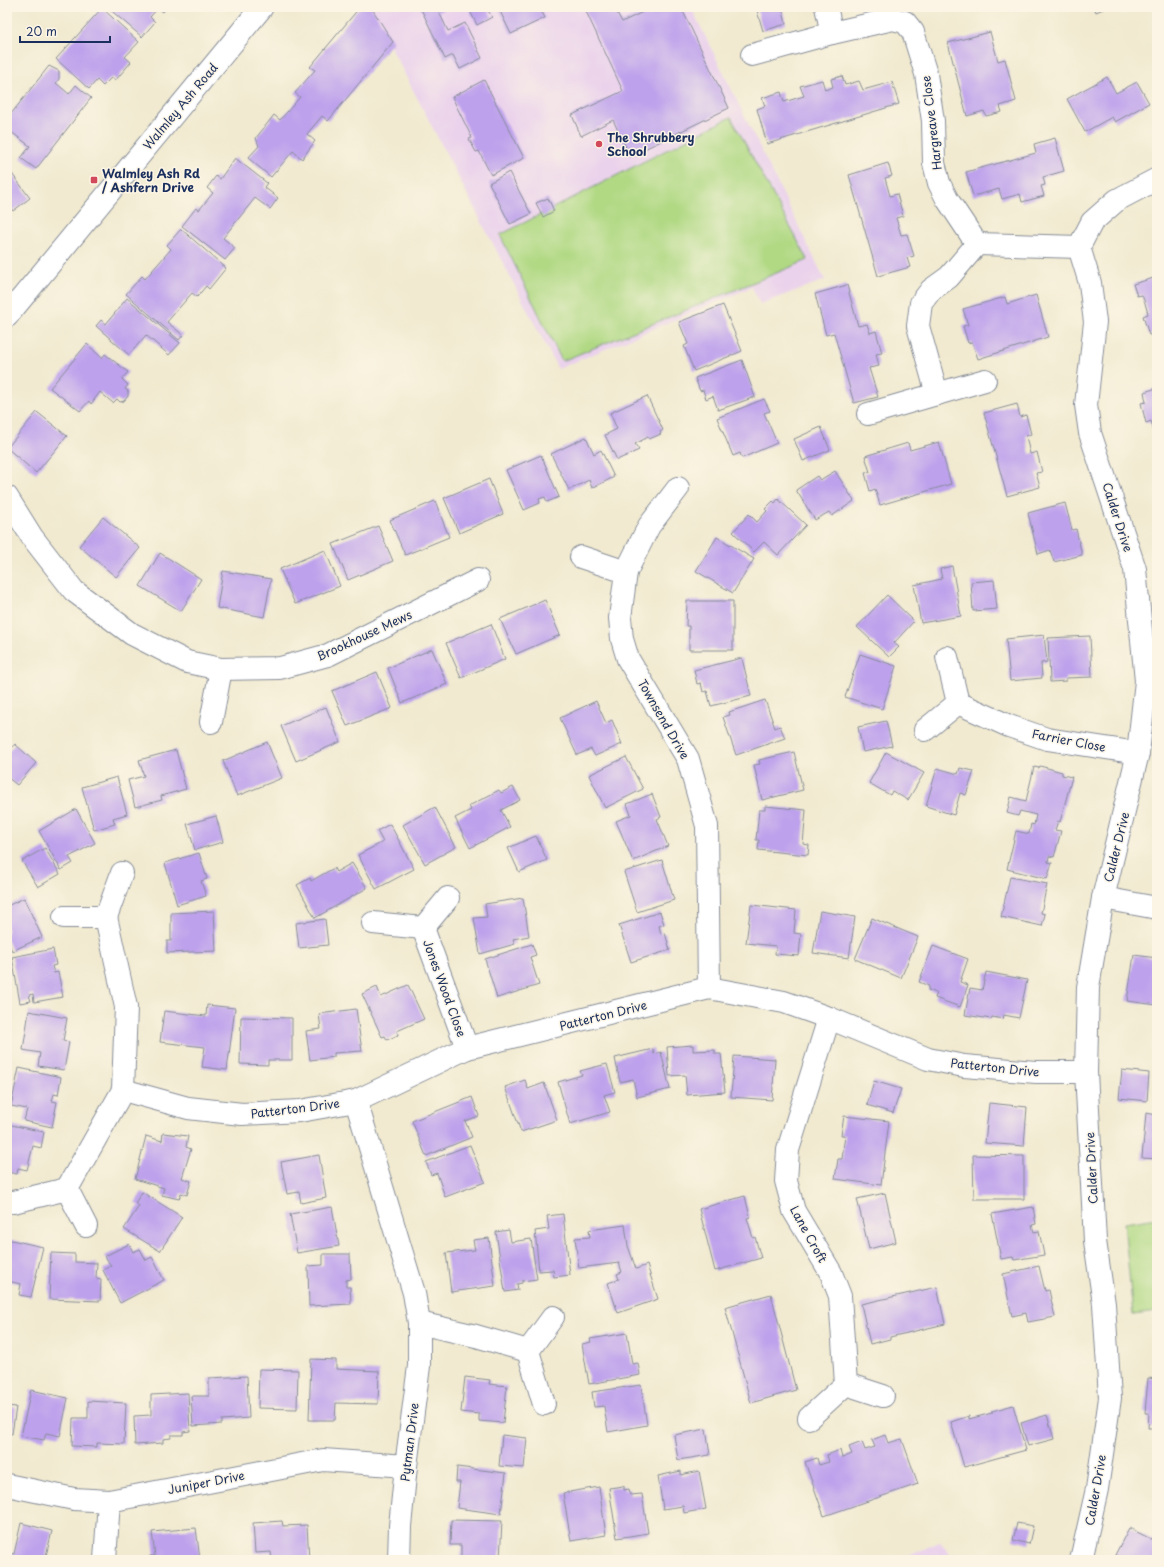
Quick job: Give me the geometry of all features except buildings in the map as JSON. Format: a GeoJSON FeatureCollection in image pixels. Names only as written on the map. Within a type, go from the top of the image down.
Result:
{"type":"FeatureCollection","features":[{"type":"Feature","properties":{"kind":"street","name":"Walmley Ash Road"},"geometry":{"type":"LineString","coordinates":[[7,316],[262,7]]}},
{"type":"Feature","properties":{"kind":"street"},"geometry":{"type":"LineString","coordinates":[[826,7],[832,33]]}},
{"type":"Feature","properties":{"kind":"street","name":"Hargreave Close"},"geometry":{"type":"LineString","coordinates":[[752,55],[832,33],[893,19],[905,22],[913,32],[926,74],[933,121],[934,163],[939,183],[947,199],[978,244]]}},
{"type":"Feature","properties":{"kind":"street"},"geometry":{"type":"LineString","coordinates":[[937,394],[918,326],[920,303],[931,290],[948,277],[978,244],[1079,247],[1092,222],[1117,200],[1157,179]]}},
{"type":"Feature","properties":{"kind":"street","name":"Calder Drive"},"geometry":{"type":"LineString","coordinates":[[1079,247],[1090,283],[1095,322],[1086,405],[1090,433],[1135,568],[1146,681],[1138,753],[1103,898],[1088,987],[1086,1072],[1095,1241],[1104,1304],[1110,1398],[1097,1489],[1081,1560]]}},
{"type":"Feature","properties":{"kind":"street"},"geometry":{"type":"LineString","coordinates":[[868,414],[985,380]]}},
{"type":"Feature","properties":{"kind":"street","name":"Townsend Drive"},"geometry":{"type":"LineString","coordinates":[[678,488],[649,526],[626,572],[620,618],[622,639],[628,659],[688,759],[707,826],[709,988]]}},
{"type":"Feature","properties":{"kind":"street","name":"Brookhouse Mews"},"geometry":{"type":"LineString","coordinates":[[7,497],[32,537],[74,591],[132,634],[187,662],[221,669],[280,668],[328,655],[478,580]]}},
{"type":"Feature","properties":{"kind":"street"},"geometry":{"type":"LineString","coordinates":[[581,557],[626,572]]}},
{"type":"Feature","properties":{"kind":"street"},"geometry":{"type":"LineString","coordinates":[[925,730],[958,703],[947,657]]}},
{"type":"Feature","properties":{"kind":"street"},"geometry":{"type":"LineString","coordinates":[[211,722],[221,669]]}},
{"type":"Feature","properties":{"kind":"street","name":"Farrier Close"},"geometry":{"type":"LineString","coordinates":[[958,703],[1009,726],[1047,738],[1138,753]]}},
{"type":"Feature","properties":{"kind":"street"},"geometry":{"type":"LineString","coordinates":[[13,1202],[67,1189],[124,1090],[126,1007],[106,917],[122,873]]}},
{"type":"Feature","properties":{"kind":"street","name":"Jones Wood Close"},"geometry":{"type":"LineString","coordinates":[[423,928],[448,898]]}},
{"type":"Feature","properties":{"kind":"street"},"geometry":{"type":"LineString","coordinates":[[1103,898],[1157,908]]}},
{"type":"Feature","properties":{"kind":"street"},"geometry":{"type":"LineString","coordinates":[[64,918],[106,917]]}},
{"type":"Feature","properties":{"kind":"street","name":"Jones Wood Close"},"geometry":{"type":"LineString","coordinates":[[373,923],[423,928]]}},
{"type":"Feature","properties":{"kind":"street","name":"Jones Wood Close"},"geometry":{"type":"LineString","coordinates":[[423,928],[467,1048]]}},
{"type":"Feature","properties":{"kind":"street","name":"Patterton Drive"},"geometry":{"type":"LineString","coordinates":[[124,1090],[188,1108],[242,1114],[300,1110],[356,1101],[467,1048],[709,988],[784,1002],[829,1018],[928,1059],[964,1066],[1036,1072],[1086,1072]]}},
{"type":"Feature","properties":{"kind":"street","name":"Lane Croft"},"geometry":{"type":"LineString","coordinates":[[829,1018],[788,1150],[786,1181],[794,1211],[831,1273],[840,1296],[846,1384]]}},
{"type":"Feature","properties":{"kind":"street","name":"Pytman Drive"},"geometry":{"type":"LineString","coordinates":[[356,1101],[414,1293],[419,1323],[419,1366],[406,1466],[398,1560]]}},
{"type":"Feature","properties":{"kind":"street"},"geometry":{"type":"LineString","coordinates":[[67,1189],[86,1226]]}},
{"type":"Feature","properties":{"kind":"street"},"geometry":{"type":"LineString","coordinates":[[528,1351],[553,1317]]}},
{"type":"Feature","properties":{"kind":"street"},"geometry":{"type":"LineString","coordinates":[[419,1323],[476,1336],[528,1351]]}},
{"type":"Feature","properties":{"kind":"street"},"geometry":{"type":"LineString","coordinates":[[528,1351],[544,1404]]}},
{"type":"Feature","properties":{"kind":"street"},"geometry":{"type":"LineString","coordinates":[[809,1418],[846,1384],[883,1396]]}},
{"type":"Feature","properties":{"kind":"street","name":"Juniper Drive"},"geometry":{"type":"LineString","coordinates":[[7,1485],[74,1499],[108,1501],[323,1460],[406,1466]]}},
{"type":"Feature","properties":{"kind":"street"},"geometry":{"type":"LineString","coordinates":[[105,1560],[108,1501]]}},
{"type":"Feature","properties":{"kind":"shaded area","name":"The Shrubbery School"},"geometry":{"type":"Polygon","coordinates":[[[370,7],[691,7],[825,280],[760,304],[752,287],[558,369],[370,7]]]}},
{"type":"Feature","properties":{"kind":"shaded area"},"geometry":{"type":"Polygon","coordinates":[[[939,1542],[956,1560],[900,1560],[939,1542]]]}},
{"type":"Feature","properties":{"kind":"green space"},"geometry":{"type":"Polygon","coordinates":[[[731,117],[808,260],[562,361],[500,235],[731,117]]]}},
{"type":"Feature","properties":{"kind":"green space"},"geometry":{"type":"Polygon","coordinates":[[[1157,1218],[1157,1312],[1133,1315],[1124,1223],[1157,1218]]]}},
{"type":"Feature","properties":{"kind":"place","name":"The Shrubbery School"},"geometry":{"type":"Point","coordinates":[599,144]}},
{"type":"Feature","properties":{"kind":"place","name":"Walmley Ash Rd / Ashfern Drive"},"geometry":{"type":"Point","coordinates":[94,180]}}]}
